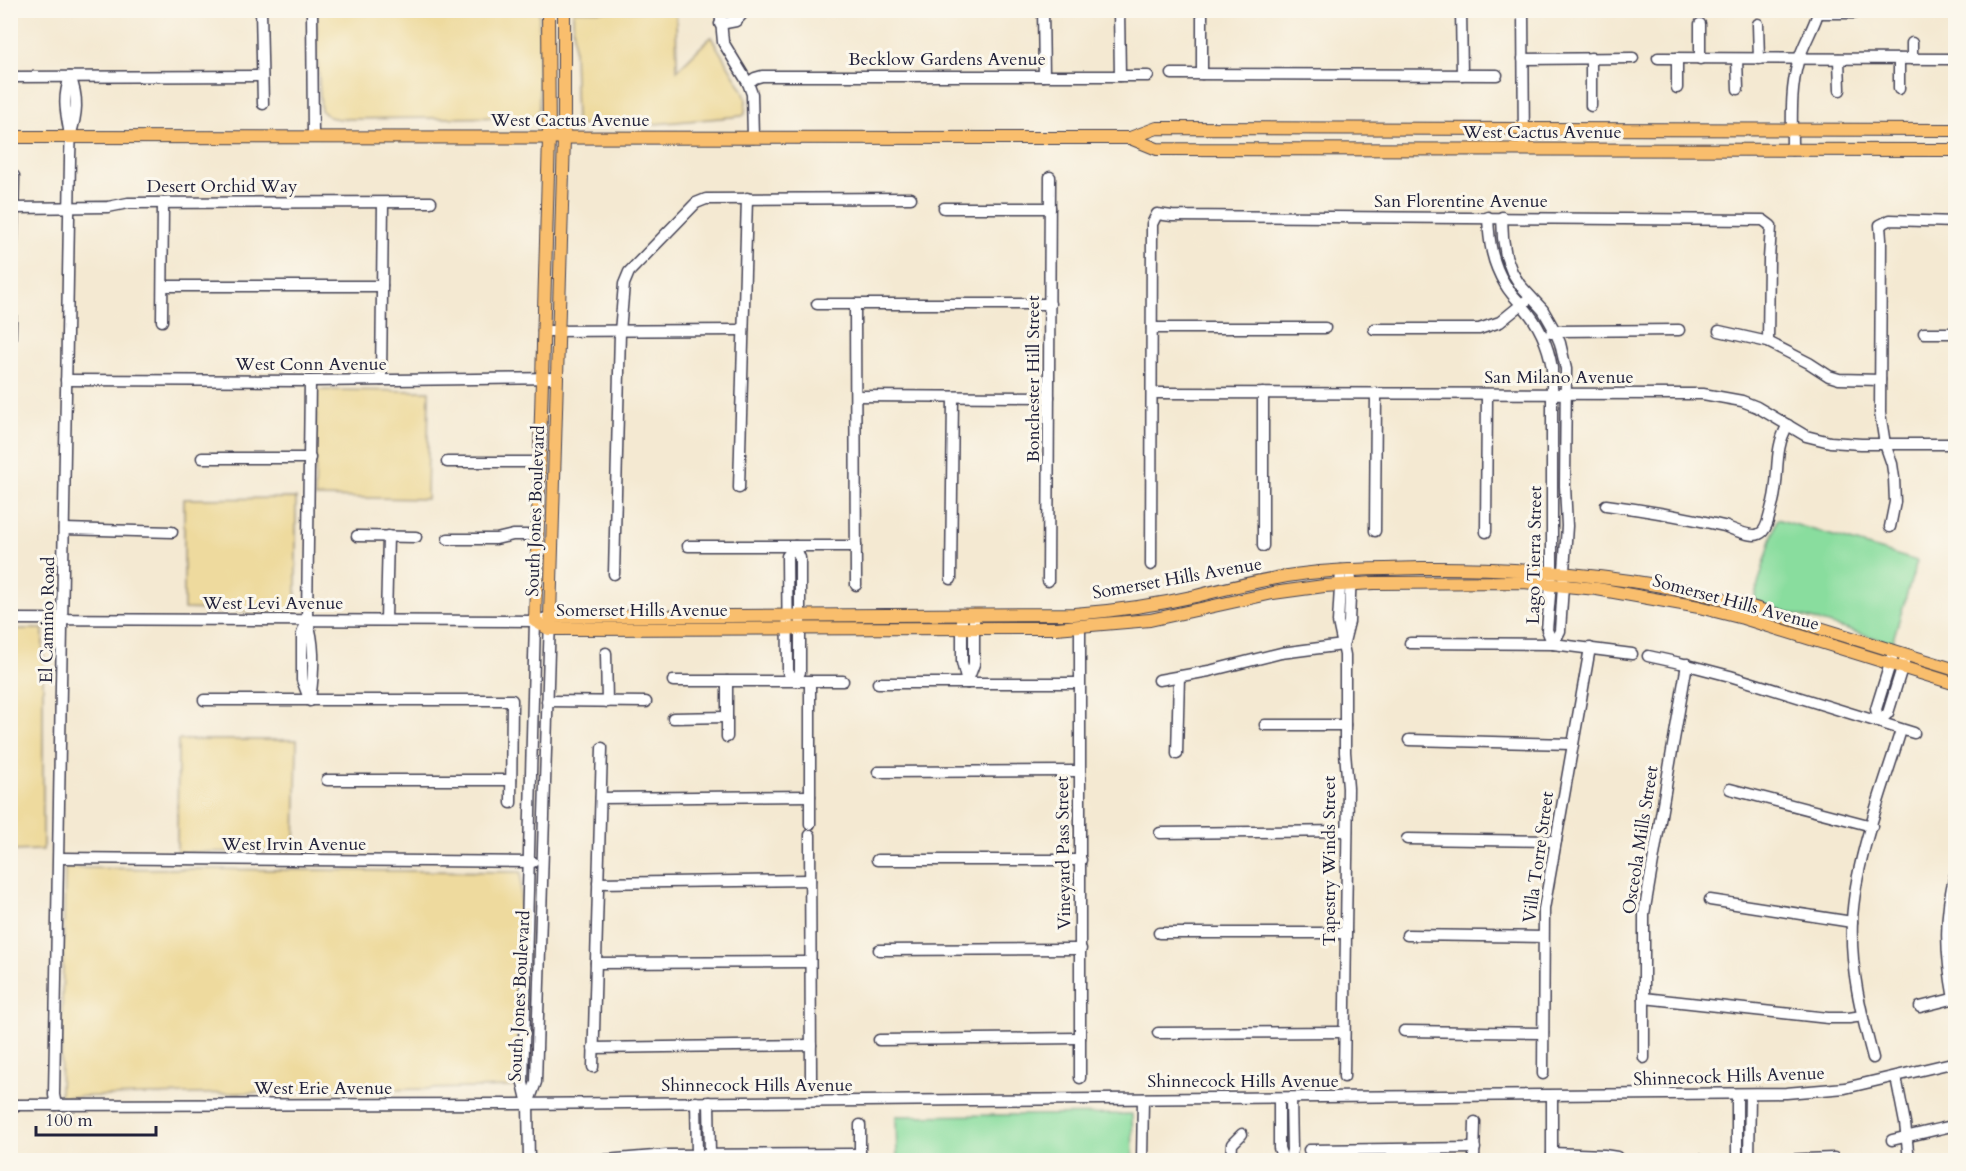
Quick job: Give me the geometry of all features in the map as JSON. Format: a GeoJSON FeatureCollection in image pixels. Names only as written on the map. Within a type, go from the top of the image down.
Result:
{"type":"FeatureCollection","features":[{"type":"Feature","properties":{"kind":"main road","name":"South Jones Boulevard"},"geometry":{"type":"LineString","coordinates":[[535,621],[549,138],[548,10]]}},
{"type":"Feature","properties":{"kind":"main road","name":"South Jones Boulevard"},"geometry":{"type":"LineString","coordinates":[[549,623],[564,138],[564,10]]}},
{"type":"Feature","properties":{"kind":"main road","name":"West Cactus Avenue"},"geometry":{"type":"LineString","coordinates":[[10,137],[1130,138],[1157,128],[1956,130]]}},
{"type":"Feature","properties":{"kind":"main road","name":"West Cactus Avenue"},"geometry":{"type":"LineString","coordinates":[[1130,138],[1157,149],[1956,150]]}},
{"type":"Feature","properties":{"kind":"main road","name":"Somerset Hills Avenue"},"geometry":{"type":"LineString","coordinates":[[535,621],[549,623],[794,622],[1105,612],[1150,605],[1260,581],[1346,570],[1453,568],[1557,578],[1640,581],[1703,593],[1956,670]]}},
{"type":"Feature","properties":{"kind":"main road","name":"Somerset Hills Avenue"},"geometry":{"type":"LineString","coordinates":[[794,622],[968,629],[1080,627],[1150,620],[1273,593],[1345,585],[1557,578],[1743,618],[1956,684]]}},
{"type":"Feature","properties":{"kind":"street"},"geometry":{"type":"LineString","coordinates":[[261,10],[263,104]]}},
{"type":"Feature","properties":{"kind":"street"},"geometry":{"type":"LineString","coordinates":[[312,10],[313,137]]}},
{"type":"Feature","properties":{"kind":"street"},"geometry":{"type":"LineString","coordinates":[[720,10],[723,42],[748,83],[752,94],[753,138]]}},
{"type":"Feature","properties":{"kind":"street"},"geometry":{"type":"LineString","coordinates":[[720,24],[736,21],[746,10]]}},
{"type":"Feature","properties":{"kind":"street"},"geometry":{"type":"LineString","coordinates":[[1043,10],[1044,76]]}},
{"type":"Feature","properties":{"kind":"street"},"geometry":{"type":"LineString","coordinates":[[1119,10],[1120,76]]}},
{"type":"Feature","properties":{"kind":"street"},"geometry":{"type":"LineString","coordinates":[[1202,10],[1202,74]]}},
{"type":"Feature","properties":{"kind":"street"},"geometry":{"type":"LineString","coordinates":[[1461,10],[1462,75]]}},
{"type":"Feature","properties":{"kind":"street"},"geometry":{"type":"LineString","coordinates":[[1523,10],[1524,150]]}},
{"type":"Feature","properties":{"kind":"street"},"geometry":{"type":"LineString","coordinates":[[1792,150],[1792,88],[1798,59],[1819,12],[1856,13]]}},
{"type":"Feature","properties":{"kind":"street"},"geometry":{"type":"LineString","coordinates":[[1700,24],[1700,58]]}},
{"type":"Feature","properties":{"kind":"street"},"geometry":{"type":"LineString","coordinates":[[1758,24],[1759,59]]}},
{"type":"Feature","properties":{"kind":"street"},"geometry":{"type":"LineString","coordinates":[[1912,44],[1912,59]]}},
{"type":"Feature","properties":{"kind":"street"},"geometry":{"type":"LineString","coordinates":[[1523,58],[1633,58]]}},
{"type":"Feature","properties":{"kind":"street"},"geometry":{"type":"LineString","coordinates":[[1591,58],[1591,106]]}},
{"type":"Feature","properties":{"kind":"street"},"geometry":{"type":"LineString","coordinates":[[1658,58],[1956,60]]}},
{"type":"Feature","properties":{"kind":"street"},"geometry":{"type":"LineString","coordinates":[[1677,58],[1677,88]]}},
{"type":"Feature","properties":{"kind":"street"},"geometry":{"type":"LineString","coordinates":[[1737,59],[1738,89]]}},
{"type":"Feature","properties":{"kind":"street"},"geometry":{"type":"LineString","coordinates":[[1839,59],[1840,90]]}},
{"type":"Feature","properties":{"kind":"street"},"geometry":{"type":"LineString","coordinates":[[1899,59],[1899,89]]}},
{"type":"Feature","properties":{"kind":"street"},"geometry":{"type":"LineString","coordinates":[[1172,74],[1497,75]]}},
{"type":"Feature","properties":{"kind":"street"},"geometry":{"type":"LineString","coordinates":[[10,76],[262,76]]}},
{"type":"Feature","properties":{"kind":"street","name":"Becklow Gardens Avenue"},"geometry":{"type":"LineString","coordinates":[[748,83],[762,76],[1148,76]]}},
{"type":"Feature","properties":{"kind":"street","name":"El Camino Road"},"geometry":{"type":"LineString","coordinates":[[56,1105],[54,1095],[64,619],[70,136],[65,117],[66,90],[70,77]]}},
{"type":"Feature","properties":{"kind":"street"},"geometry":{"type":"LineString","coordinates":[[10,364],[14,176]]}},
{"type":"Feature","properties":{"kind":"street","name":"Bonchester Hill Street"},"geometry":{"type":"LineString","coordinates":[[1048,581],[1050,177]]}},
{"type":"Feature","properties":{"kind":"street"},"geometry":{"type":"LineString","coordinates":[[614,574],[620,332],[626,279],[629,272],[696,203],[712,198],[911,198]]}},
{"type":"Feature","properties":{"kind":"street"},"geometry":{"type":"LineString","coordinates":[[739,488],[747,198]]}},
{"type":"Feature","properties":{"kind":"street","name":"Desert Orchid Way"},"geometry":{"type":"LineString","coordinates":[[13,208],[108,207],[128,203],[431,202]]}},
{"type":"Feature","properties":{"kind":"street"},"geometry":{"type":"LineString","coordinates":[[162,321],[164,203]]}},
{"type":"Feature","properties":{"kind":"street"},"geometry":{"type":"LineString","coordinates":[[381,380],[383,203]]}},
{"type":"Feature","properties":{"kind":"street"},"geometry":{"type":"LineString","coordinates":[[944,208],[1050,208]]}},
{"type":"Feature","properties":{"kind":"street","name":"San Florentine Avenue"},"geometry":{"type":"LineString","coordinates":[[1152,328],[1152,224],[1156,214],[1756,219],[1771,226],[1768,342]]}},
{"type":"Feature","properties":{"kind":"street","name":"Lago Tierra Street"},"geometry":{"type":"LineString","coordinates":[[1488,218],[1493,259],[1505,285],[1532,318],[1543,336],[1550,354],[1557,578]]}},
{"type":"Feature","properties":{"kind":"street","name":"Lago Tierra Street"},"geometry":{"type":"LineString","coordinates":[[1502,218],[1506,256],[1520,285],[1543,310],[1555,331],[1566,369],[1564,486],[1567,526],[1547,630],[1553,644]]}},
{"type":"Feature","properties":{"kind":"street"},"geometry":{"type":"LineString","coordinates":[[1890,527],[1895,490],[1892,464],[1885,444],[1880,413],[1880,228],[1883,223],[1894,220],[1956,222]]}},
{"type":"Feature","properties":{"kind":"street"},"geometry":{"type":"LineString","coordinates":[[163,286],[382,286]]}},
{"type":"Feature","properties":{"kind":"street"},"geometry":{"type":"LineString","coordinates":[[1374,329],[1479,329],[1500,322],[1531,297]]}},
{"type":"Feature","properties":{"kind":"street"},"geometry":{"type":"LineString","coordinates":[[817,304],[1050,304]]}},
{"type":"Feature","properties":{"kind":"street"},"geometry":{"type":"LineString","coordinates":[[855,304],[856,585]]}},
{"type":"Feature","properties":{"kind":"street"},"geometry":{"type":"LineString","coordinates":[[1151,565],[1152,328],[1325,328]]}},
{"type":"Feature","properties":{"kind":"street"},"geometry":{"type":"LineString","coordinates":[[543,331],[743,330]]}},
{"type":"Feature","properties":{"kind":"street"},"geometry":{"type":"LineString","coordinates":[[1543,336],[1555,331],[1679,330]]}},
{"type":"Feature","properties":{"kind":"street"},"geometry":{"type":"LineString","coordinates":[[1719,331],[1768,342],[1829,376],[1852,380],[1880,380]]}},
{"type":"Feature","properties":{"kind":"street"},"geometry":{"type":"LineString","coordinates":[[1924,333],[1956,333]]}},
{"type":"Feature","properties":{"kind":"street","name":"West Conn Avenue"},"geometry":{"type":"LineString","coordinates":[[66,380],[310,381],[557,378]]}},
{"type":"Feature","properties":{"kind":"street"},"geometry":{"type":"LineString","coordinates":[[310,381],[307,620],[302,634],[302,680],[310,700]]}},
{"type":"Feature","properties":{"kind":"street","name":"San Milano Avenue"},"geometry":{"type":"LineString","coordinates":[[1152,393],[1717,396],[1742,401],[1757,407],[1806,436],[1830,442],[1956,444]]}},
{"type":"Feature","properties":{"kind":"street"},"geometry":{"type":"LineString","coordinates":[[1263,393],[1263,546]]}},
{"type":"Feature","properties":{"kind":"street"},"geometry":{"type":"LineString","coordinates":[[1375,531],[1376,393]]}},
{"type":"Feature","properties":{"kind":"street"},"geometry":{"type":"LineString","coordinates":[[1486,532],[1487,394]]}},
{"type":"Feature","properties":{"kind":"street"},"geometry":{"type":"LineString","coordinates":[[856,396],[1049,397]]}},
{"type":"Feature","properties":{"kind":"street"},"geometry":{"type":"LineString","coordinates":[[951,579],[953,397]]}},
{"type":"Feature","properties":{"kind":"street"},"geometry":{"type":"LineString","coordinates":[[1606,505],[1693,519],[1756,536],[1765,531],[1774,499],[1780,441],[1788,426]]}},
{"type":"Feature","properties":{"kind":"street"},"geometry":{"type":"LineString","coordinates":[[202,458],[310,458]]}},
{"type":"Feature","properties":{"kind":"street"},"geometry":{"type":"LineString","coordinates":[[447,462],[539,462]]}},
{"type":"Feature","properties":{"kind":"street"},"geometry":{"type":"LineString","coordinates":[[64,529],[172,532]]}},
{"type":"Feature","properties":{"kind":"street"},"geometry":{"type":"LineString","coordinates":[[448,539],[537,535]]}},
{"type":"Feature","properties":{"kind":"street"},"geometry":{"type":"LineString","coordinates":[[357,536],[417,537]]}},
{"type":"Feature","properties":{"kind":"street"},"geometry":{"type":"LineString","coordinates":[[386,620],[388,536]]}},
{"type":"Feature","properties":{"kind":"street"},"geometry":{"type":"LineString","coordinates":[[688,546],[856,546]]}},
{"type":"Feature","properties":{"kind":"street"},"geometry":{"type":"LineString","coordinates":[[795,546],[787,555],[794,622],[788,672],[796,681]]}},
{"type":"Feature","properties":{"kind":"street","name":"Tapestry Winds Street"},"geometry":{"type":"LineString","coordinates":[[1344,1077],[1348,788],[1345,725],[1346,655],[1338,622],[1346,570]]}},
{"type":"Feature","properties":{"kind":"street"},"geometry":{"type":"LineString","coordinates":[[967,683],[962,662],[968,615]]}},
{"type":"Feature","properties":{"kind":"street","name":"West Levi Avenue"},"geometry":{"type":"LineString","coordinates":[[10,619],[535,621]]}},
{"type":"Feature","properties":{"kind":"street","name":"South Jones Boulevard"},"geometry":{"type":"LineString","coordinates":[[528,1104],[523,1083],[535,621]]}},
{"type":"Feature","properties":{"kind":"street","name":"South Jones Boulevard"},"geometry":{"type":"LineString","coordinates":[[528,1104],[536,1082],[549,623]]}},
{"type":"Feature","properties":{"kind":"street","name":"Vineyard Pass Street"},"geometry":{"type":"LineString","coordinates":[[1080,627],[1078,771],[1081,860],[1080,1078]]}},
{"type":"Feature","properties":{"kind":"street"},"geometry":{"type":"LineString","coordinates":[[1410,643],[1553,644],[1632,654]]}},
{"type":"Feature","properties":{"kind":"street"},"geometry":{"type":"LineString","coordinates":[[1159,680],[1281,653],[1343,645]]}},
{"type":"Feature","properties":{"kind":"street","name":"Villa Torre Street"},"geometry":{"type":"LineString","coordinates":[[1543,1074],[1544,909],[1590,648]]}},
{"type":"Feature","properties":{"kind":"street"},"geometry":{"type":"LineString","coordinates":[[606,653],[607,702]]}},
{"type":"Feature","properties":{"kind":"street"},"geometry":{"type":"LineString","coordinates":[[1879,722],[1876,709],[1900,653]]}},
{"type":"Feature","properties":{"kind":"street"},"geometry":{"type":"LineString","coordinates":[[1648,656],[1687,664],[1914,733]]}},
{"type":"Feature","properties":{"kind":"street","name":"Osceola Mills Street"},"geometry":{"type":"LineString","coordinates":[[1644,1058],[1643,924],[1687,664]]}},
{"type":"Feature","properties":{"kind":"street"},"geometry":{"type":"LineString","coordinates":[[1177,754],[1179,676]]}},
{"type":"Feature","properties":{"kind":"street"},"geometry":{"type":"LineString","coordinates":[[673,681],[843,681]]}},
{"type":"Feature","properties":{"kind":"street"},"geometry":{"type":"LineString","coordinates":[[727,681],[727,737]]}},
{"type":"Feature","properties":{"kind":"street"},"geometry":{"type":"LineString","coordinates":[[810,681],[811,1077]]}},
{"type":"Feature","properties":{"kind":"street"},"geometry":{"type":"LineString","coordinates":[[878,683],[1079,683]]}},
{"type":"Feature","properties":{"kind":"street"},"geometry":{"type":"LineString","coordinates":[[204,700],[512,700],[510,803]]}},
{"type":"Feature","properties":{"kind":"street"},"geometry":{"type":"LineString","coordinates":[[547,701],[646,702]]}},
{"type":"Feature","properties":{"kind":"street"},"geometry":{"type":"LineString","coordinates":[[673,718],[727,717]]}},
{"type":"Feature","properties":{"kind":"street"},"geometry":{"type":"LineString","coordinates":[[1264,725],[1345,725]]}},
{"type":"Feature","properties":{"kind":"street"},"geometry":{"type":"LineString","coordinates":[[1873,1058],[1862,1016],[1854,968],[1852,922],[1859,869],[1901,730]]}},
{"type":"Feature","properties":{"kind":"street"},"geometry":{"type":"LineString","coordinates":[[1409,740],[1573,744]]}},
{"type":"Feature","properties":{"kind":"street"},"geometry":{"type":"LineString","coordinates":[[593,1067],[602,748]]}},
{"type":"Feature","properties":{"kind":"street"},"geometry":{"type":"LineString","coordinates":[[878,772],[1078,771]]}},
{"type":"Feature","properties":{"kind":"street"},"geometry":{"type":"LineString","coordinates":[[327,780],[511,780]]}},
{"type":"Feature","properties":{"kind":"street"},"geometry":{"type":"LineString","coordinates":[[1730,789],[1872,826]]}},
{"type":"Feature","properties":{"kind":"street"},"geometry":{"type":"LineString","coordinates":[[601,798],[810,796]]}},
{"type":"Feature","properties":{"kind":"street"},"geometry":{"type":"LineString","coordinates":[[1160,832],[1347,831]]}},
{"type":"Feature","properties":{"kind":"street"},"geometry":{"type":"LineString","coordinates":[[1407,838],[1556,841]]}},
{"type":"Feature","properties":{"kind":"street","name":"West Irvin Avenue"},"geometry":{"type":"LineString","coordinates":[[59,858],[543,862]]}},
{"type":"Feature","properties":{"kind":"street"},"geometry":{"type":"LineString","coordinates":[[877,860],[1081,860]]}},
{"type":"Feature","properties":{"kind":"street"},"geometry":{"type":"LineString","coordinates":[[1920,1007],[1955,998],[1948,962],[1946,932],[1950,897],[1956,872]]}},
{"type":"Feature","properties":{"kind":"street"},"geometry":{"type":"LineString","coordinates":[[598,883],[810,880]]}},
{"type":"Feature","properties":{"kind":"street"},"geometry":{"type":"LineString","coordinates":[[1710,900],[1852,922]]}},
{"type":"Feature","properties":{"kind":"street"},"geometry":{"type":"LineString","coordinates":[[1159,933],[1346,933]]}},
{"type":"Feature","properties":{"kind":"street"},"geometry":{"type":"LineString","coordinates":[[1407,935],[1543,937]]}},
{"type":"Feature","properties":{"kind":"street"},"geometry":{"type":"LineString","coordinates":[[879,950],[1081,949]]}},
{"type":"Feature","properties":{"kind":"street"},"geometry":{"type":"LineString","coordinates":[[596,963],[810,962]]}},
{"type":"Feature","properties":{"kind":"street"},"geometry":{"type":"LineString","coordinates":[[1644,998],[1828,1018],[1862,1016]]}},
{"type":"Feature","properties":{"kind":"street"},"geometry":{"type":"LineString","coordinates":[[1404,1031],[1543,1033]]}},
{"type":"Feature","properties":{"kind":"street"},"geometry":{"type":"LineString","coordinates":[[1158,1033],[1344,1032]]}},
{"type":"Feature","properties":{"kind":"street"},"geometry":{"type":"LineString","coordinates":[[879,1040],[1080,1038]]}},
{"type":"Feature","properties":{"kind":"street"},"geometry":{"type":"LineString","coordinates":[[593,1048],[811,1045]]}},
{"type":"Feature","properties":{"kind":"street","name":"Shinnecock Hills Avenue"},"geometry":{"type":"LineString","coordinates":[[528,1104],[1750,1094],[1822,1091],[1896,1077],[1956,1062]]}},
{"type":"Feature","properties":{"kind":"street"},"geometry":{"type":"LineString","coordinates":[[1896,1077],[1908,1137],[1909,1161]]}},
{"type":"Feature","properties":{"kind":"street"},"geometry":{"type":"LineString","coordinates":[[1737,1094],[1737,1161]]}},
{"type":"Feature","properties":{"kind":"street"},"geometry":{"type":"LineString","coordinates":[[1749,1161],[1750,1094]]}},
{"type":"Feature","properties":{"kind":"street"},"geometry":{"type":"LineString","coordinates":[[1552,1096],[1552,1157],[1604,1155],[1617,1157],[1619,1161]]}},
{"type":"Feature","properties":{"kind":"street"},"geometry":{"type":"LineString","coordinates":[[1279,1098],[1280,1148],[1283,1161]]}},
{"type":"Feature","properties":{"kind":"street"},"geometry":{"type":"LineString","coordinates":[[1290,1161],[1292,1098]]}},
{"type":"Feature","properties":{"kind":"street"},"geometry":{"type":"LineString","coordinates":[[1142,1161],[1143,1099]]}},
{"type":"Feature","properties":{"kind":"street"},"geometry":{"type":"LineString","coordinates":[[696,1102],[697,1154]]}},
{"type":"Feature","properties":{"kind":"street"},"geometry":{"type":"LineString","coordinates":[[709,1102],[710,1154]]}},
{"type":"Feature","properties":{"kind":"street"},"geometry":{"type":"LineString","coordinates":[[528,1104],[529,1161]]}},
{"type":"Feature","properties":{"kind":"street","name":"West Erie Avenue"},"geometry":{"type":"LineString","coordinates":[[10,1105],[528,1104]]}},
{"type":"Feature","properties":{"kind":"street"},"geometry":{"type":"LineString","coordinates":[[1474,1161],[1475,1122]]}},
{"type":"Feature","properties":{"kind":"street"},"geometry":{"type":"LineString","coordinates":[[605,1161],[633,1157],[697,1154],[788,1158],[860,1157],[860,1125]]}},
{"type":"Feature","properties":{"kind":"street"},"geometry":{"type":"LineString","coordinates":[[1892,1140],[1956,1125]]}},
{"type":"Feature","properties":{"kind":"street"},"geometry":{"type":"LineString","coordinates":[[1231,1161],[1232,1144],[1242,1134]]}},
{"type":"Feature","properties":{"kind":"street"},"geometry":{"type":"LineString","coordinates":[[1309,1149],[1332,1155],[1404,1149],[1475,1148]]}},
{"type":"Feature","properties":{"kind":"street"},"geometry":{"type":"LineString","coordinates":[[1403,1161],[1404,1149]]}},
{"type":"Feature","properties":{"kind":"street"},"geometry":{"type":"LineString","coordinates":[[1779,1161],[1834,1158]]}},
{"type":"Feature","properties":{"kind":"street"},"geometry":{"type":"LineString","coordinates":[[1688,1161],[1700,1161]]}},
{"type":"Feature","properties":{"kind":"green space"},"geometry":{"type":"Polygon","coordinates":[[[1777,519],[1917,561],[1892,643],[1753,602],[1777,519]]]}},
{"type":"Feature","properties":{"kind":"green space"},"geometry":{"type":"Polygon","coordinates":[[[1132,1114],[1133,1160],[897,1160],[896,1116],[1132,1114]]]}},
{"type":"Feature","properties":{"kind":"sand"},"geometry":{"type":"Polygon","coordinates":[[[317,11],[539,11],[539,108],[537,114],[532,117],[339,119],[329,117],[321,110],[317,11]]]}},
{"type":"Feature","properties":{"kind":"sand"},"geometry":{"type":"Polygon","coordinates":[[[573,11],[676,11],[677,70],[711,37],[743,90],[746,99],[745,114],[643,125],[581,125],[576,123],[573,11]]]}},
{"type":"Feature","properties":{"kind":"sand"},"geometry":{"type":"Polygon","coordinates":[[[317,390],[429,391],[427,499],[315,497],[317,390]]]}},
{"type":"Feature","properties":{"kind":"sand"},"geometry":{"type":"Polygon","coordinates":[[[296,498],[296,613],[184,609],[184,499],[296,498]]]}},
{"type":"Feature","properties":{"kind":"sand"},"geometry":{"type":"Polygon","coordinates":[[[10,629],[43,629],[43,850],[11,851],[10,629]]]}},
{"type":"Feature","properties":{"kind":"sand"},"geometry":{"type":"Polygon","coordinates":[[[178,740],[297,740],[295,851],[177,852],[178,740]]]}},
{"type":"Feature","properties":{"kind":"sand"},"geometry":{"type":"Polygon","coordinates":[[[65,868],[521,872],[516,1087],[60,1097],[65,868]]]}}]}
